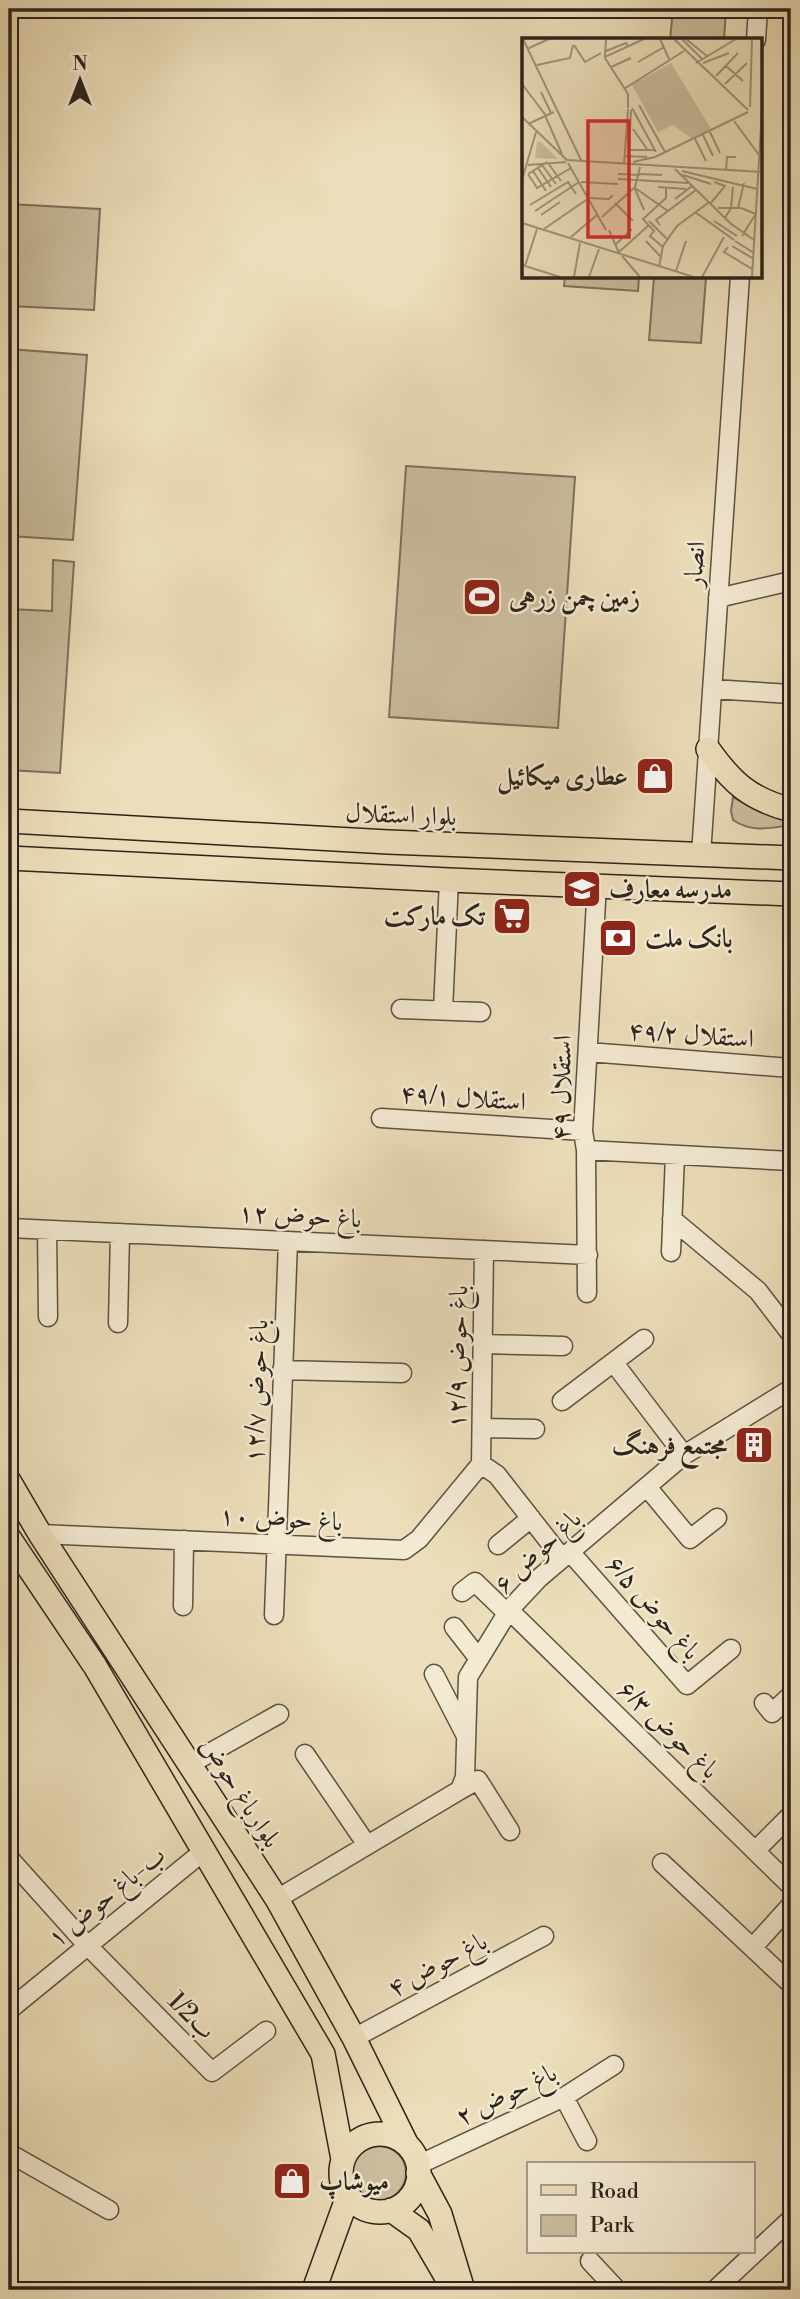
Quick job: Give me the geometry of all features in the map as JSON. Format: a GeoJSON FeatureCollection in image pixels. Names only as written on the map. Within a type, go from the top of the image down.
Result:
{"type":"FeatureCollection","features":[{"type":"Feature","properties":{"kind":"main road"},"geometry":{"type":"LineString","coordinates":[[708,749],[722,769],[741,788],[759,799],[791,810]]}},
{"type":"Feature","properties":{"kind":"main road","name":"بلوار استقلال"},"geometry":{"type":"LineString","coordinates":[[9,821],[388,842],[791,858]]}},
{"type":"Feature","properties":{"kind":"main road"},"geometry":{"type":"LineString","coordinates":[[387,875],[388,842]]}},
{"type":"Feature","properties":{"kind":"main road"},"geometry":{"type":"LineString","coordinates":[[764,857],[791,846]]}},
{"type":"Feature","properties":{"kind":"main road"},"geometry":{"type":"LineString","coordinates":[[9,858],[791,894]]}},
{"type":"Feature","properties":{"kind":"main road","name":"بلوارباغ حوض"},"geometry":{"type":"LineString","coordinates":[[9,1481],[40,1534],[277,1899],[354,2038],[440,2214],[463,2290]]}},
{"type":"Feature","properties":{"kind":"main road"},"geometry":{"type":"LineString","coordinates":[[9,1538],[87,1654],[323,2054],[343,2159],[342,2185],[348,2196],[367,2210],[379,2212],[391,2210],[408,2200],[413,2192],[414,2161],[396,2138],[384,2134],[371,2135],[359,2140],[343,2159]]}},
{"type":"Feature","properties":{"kind":"main road"},"geometry":{"type":"LineString","coordinates":[[87,1654],[109,1638]]}},
{"type":"Feature","properties":{"kind":"main road"},"geometry":{"type":"LineString","coordinates":[[314,2290],[348,2196]]}},
{"type":"Feature","properties":{"kind":"main road"},"geometry":{"type":"LineString","coordinates":[[391,2210],[419,2230],[454,2290]]}},
{"type":"Feature","properties":{"kind":"street"},"geometry":{"type":"LineString","coordinates":[[756,38],[758,9]]}},
{"type":"Feature","properties":{"kind":"street","name":"انصار"},"geometry":{"type":"LineString","coordinates":[[701,855],[740,278]]}},
{"type":"Feature","properties":{"kind":"street"},"geometry":{"type":"LineString","coordinates":[[718,598],[791,580]]}},
{"type":"Feature","properties":{"kind":"street"},"geometry":{"type":"LineString","coordinates":[[712,689],[791,694]]}},
{"type":"Feature","properties":{"kind":"street"},"geometry":{"type":"LineString","coordinates":[[443,1010],[449,880]]}},
{"type":"Feature","properties":{"kind":"street","name":"۴۹ استقلال"},"geometry":{"type":"LineString","coordinates":[[587,1293],[586,1150],[583,1131],[597,884]]}},
{"type":"Feature","properties":{"kind":"street"},"geometry":{"type":"LineString","coordinates":[[401,1009],[481,1012]]}},
{"type":"Feature","properties":{"kind":"street","name":"۴۹/۲ استقلال"},"geometry":{"type":"LineString","coordinates":[[587,1052],[791,1068]]}},
{"type":"Feature","properties":{"kind":"street","name":"۴۹/۱ استقلال"},"geometry":{"type":"LineString","coordinates":[[381,1118],[583,1131]]}},
{"type":"Feature","properties":{"kind":"street"},"geometry":{"type":"LineString","coordinates":[[586,1150],[791,1161]]}},
{"type":"Feature","properties":{"kind":"street"},"geometry":{"type":"LineString","coordinates":[[671,1252],[675,1156]]}},
{"type":"Feature","properties":{"kind":"street"},"geometry":{"type":"LineString","coordinates":[[672,1219],[758,1291],[791,1334]]}},
{"type":"Feature","properties":{"kind":"street","name":"۱۲ باغ حوض"},"geometry":{"type":"LineString","coordinates":[[9,1228],[588,1255]]}},
{"type":"Feature","properties":{"kind":"street"},"geometry":{"type":"LineString","coordinates":[[47,1230],[48,1317]]}},
{"type":"Feature","properties":{"kind":"street"},"geometry":{"type":"LineString","coordinates":[[118,1323],[120,1233]]}},
{"type":"Feature","properties":{"kind":"street","name":"۱۲/۷ باغ حوض"},"geometry":{"type":"LineString","coordinates":[[274,1615],[288,1241]]}},
{"type":"Feature","properties":{"kind":"street","name":"۱۲/۹ باغ حوض"},"geometry":{"type":"LineString","coordinates":[[481,1464],[484,1250]]}},
{"type":"Feature","properties":{"kind":"street"},"geometry":{"type":"LineString","coordinates":[[562,1401],[644,1339]]}},
{"type":"Feature","properties":{"kind":"street"},"geometry":{"type":"LineString","coordinates":[[483,1344],[563,1346]]}},
{"type":"Feature","properties":{"kind":"street"},"geometry":{"type":"LineString","coordinates":[[614,1363],[684,1455]]}},
{"type":"Feature","properties":{"kind":"street"},"geometry":{"type":"LineString","coordinates":[[282,1370],[402,1373]]}},
{"type":"Feature","properties":{"kind":"street","name":"۶ باغ حوض"},"geometry":{"type":"LineString","coordinates":[[460,1790],[465,1777],[468,1677],[508,1612],[538,1579],[684,1455],[791,1389]]}},
{"type":"Feature","properties":{"kind":"street"},"geometry":{"type":"LineString","coordinates":[[482,1428],[535,1429]]}},
{"type":"Feature","properties":{"kind":"street"},"geometry":{"type":"LineString","coordinates":[[481,1464],[497,1475],[531,1518],[567,1555]]}},
{"type":"Feature","properties":{"kind":"street","name":"۱۰ باغ حوض"},"geometry":{"type":"LineString","coordinates":[[40,1534],[404,1550],[419,1539],[481,1464]]}},
{"type":"Feature","properties":{"kind":"street"},"geometry":{"type":"LineString","coordinates":[[647,1487],[690,1539],[717,1518]]}},
{"type":"Feature","properties":{"kind":"street"},"geometry":{"type":"LineString","coordinates":[[498,1545],[531,1518]]}},
{"type":"Feature","properties":{"kind":"street"},"geometry":{"type":"LineString","coordinates":[[183,1606],[184,1540]]}},
{"type":"Feature","properties":{"kind":"street","name":"۶/۵ باغ حوض"},"geometry":{"type":"LineString","coordinates":[[567,1555],[687,1685],[730,1649]]}},
{"type":"Feature","properties":{"kind":"street","name":"۶/۳ باغ حوض"},"geometry":{"type":"LineString","coordinates":[[462,1592],[475,1583],[508,1612],[791,1886]]}},
{"type":"Feature","properties":{"kind":"street"},"geometry":{"type":"LineString","coordinates":[[454,1626],[479,1659]]}},
{"type":"Feature","properties":{"kind":"street"},"geometry":{"type":"LineString","coordinates":[[434,1674],[466,1737]]}},
{"type":"Feature","properties":{"kind":"street"},"geometry":{"type":"LineString","coordinates":[[764,1703],[772,1713],[791,1695]]}},
{"type":"Feature","properties":{"kind":"street"},"geometry":{"type":"LineString","coordinates":[[190,1764],[279,1714]]}},
{"type":"Feature","properties":{"kind":"street"},"geometry":{"type":"LineString","coordinates":[[304,1754],[367,1845]]}},
{"type":"Feature","properties":{"kind":"street"},"geometry":{"type":"LineString","coordinates":[[277,1899],[478,1780],[510,1831]]}},
{"type":"Feature","properties":{"kind":"street"},"geometry":{"type":"LineString","coordinates":[[755,1851],[791,1815]]}},
{"type":"Feature","properties":{"kind":"street","name":"۱ ب-باغ حوض"},"geometry":{"type":"LineString","coordinates":[[9,2010],[205,1850]]}},
{"type":"Feature","properties":{"kind":"street"},"geometry":{"type":"LineString","coordinates":[[9,1858],[87,1945]]}},
{"type":"Feature","properties":{"kind":"street"},"geometry":{"type":"LineString","coordinates":[[662,1863],[791,1984]]}},
{"type":"Feature","properties":{"kind":"street"},"geometry":{"type":"LineString","coordinates":[[753,1947],[791,1905]]}},
{"type":"Feature","properties":{"kind":"street","name":"۴ باغ حوض"},"geometry":{"type":"LineString","coordinates":[[354,2038],[544,1936]]}},
{"type":"Feature","properties":{"kind":"street","name":"1/2ب"},"geometry":{"type":"LineString","coordinates":[[87,1945],[212,2072],[266,2031]]}},
{"type":"Feature","properties":{"kind":"street","name":"۲ باغ حوض"},"geometry":{"type":"LineString","coordinates":[[414,2161],[564,2097],[614,2065]]}},
{"type":"Feature","properties":{"kind":"street"},"geometry":{"type":"LineString","coordinates":[[564,2097],[587,2141]]}},
{"type":"Feature","properties":{"kind":"street"},"geometry":{"type":"LineString","coordinates":[[9,2153],[109,2210]]}},
{"type":"Feature","properties":{"kind":"street"},"geometry":{"type":"LineString","coordinates":[[756,2244],[791,2219]]}},
{"type":"Feature","properties":{"kind":"street"},"geometry":{"type":"LineString","coordinates":[[715,2290],[747,2254]]}},
{"type":"Feature","properties":{"kind":"street"},"geometry":{"type":"LineString","coordinates":[[590,2261],[617,2290]]}},
{"type":"Feature","properties":{"kind":"green space"},"geometry":{"type":"Polygon","coordinates":[[[673,9],[726,9],[724,38],[670,38],[673,9]]]}},
{"type":"Feature","properties":{"kind":"green space"},"geometry":{"type":"Polygon","coordinates":[[[9,204],[100,209],[94,310],[9,306],[9,204]]]}},
{"type":"Feature","properties":{"kind":"green space"},"geometry":{"type":"Polygon","coordinates":[[[565,278],[639,278],[638,291],[564,286],[565,278]]]}},
{"type":"Feature","properties":{"kind":"green space"},"geometry":{"type":"Polygon","coordinates":[[[654,278],[706,278],[701,343],[649,340],[654,278]]]}},
{"type":"Feature","properties":{"kind":"green space"},"geometry":{"type":"Polygon","coordinates":[[[9,349],[87,355],[73,540],[9,536],[9,349]]]}},
{"type":"Feature","properties":{"kind":"green space","name":"زمین چمن زرهی"},"geometry":{"type":"Polygon","coordinates":[[[406,466],[575,477],[558,728],[389,717],[406,466]]]}},
{"type":"Feature","properties":{"kind":"green space"},"geometry":{"type":"Polygon","coordinates":[[[53,560],[74,562],[60,773],[9,770],[9,609],[52,611],[53,560]]]}},
{"type":"Feature","properties":{"kind":"green space"},"geometry":{"type":"Polygon","coordinates":[[[733,797],[757,810],[791,817],[791,825],[761,828],[740,824],[733,820],[733,797]]]}},
{"type":"Feature","properties":{"kind":"green space"},"geometry":{"type":"Polygon","coordinates":[[[379,2146],[398,2154],[406,2173],[398,2192],[379,2200],[360,2192],[352,2173],[360,2154],[379,2146]]]}},
{"type":"Feature","properties":{"kind":"place","name":"زمین چمن زرهی"},"geometry":{"type":"Point","coordinates":[482,597]}},
{"type":"Feature","properties":{"kind":"place","name":"عطاری میکائیل"},"geometry":{"type":"Point","coordinates":[655,776]}},
{"type":"Feature","properties":{"kind":"place","name":"مدرسه معارف"},"geometry":{"type":"Point","coordinates":[582,889]}},
{"type":"Feature","properties":{"kind":"place","name":"تک مارکت"},"geometry":{"type":"Point","coordinates":[512,916]}},
{"type":"Feature","properties":{"kind":"place","name":"بانک ملت"},"geometry":{"type":"Point","coordinates":[618,938]}},
{"type":"Feature","properties":{"kind":"place","name":"مجتمع فرهنگ"},"geometry":{"type":"Point","coordinates":[754,1445]}},
{"type":"Feature","properties":{"kind":"place","name":"میوشاپ"},"geometry":{"type":"Point","coordinates":[292,2181]}}]}
